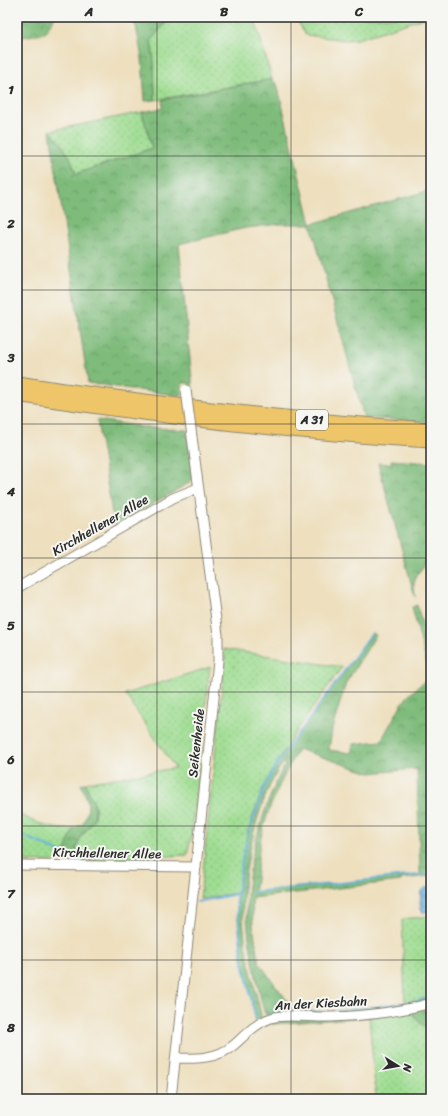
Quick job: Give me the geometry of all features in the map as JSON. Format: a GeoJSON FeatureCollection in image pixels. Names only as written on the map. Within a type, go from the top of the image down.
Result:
{"type":"FeatureCollection","features":[{"type":"Feature","properties":{"kind":"highway","name":"A 31"},"geometry":{"type":"LineString","coordinates":[[17,383],[87,394],[238,413],[431,429]]}},
{"type":"Feature","properties":{"kind":"highway","name":"A 31"},"geometry":{"type":"LineString","coordinates":[[17,395],[237,424],[390,439],[431,441]]}},
{"type":"Feature","properties":{"kind":"street","name":"Seikenheide"},"geometry":{"type":"LineString","coordinates":[[171,1099],[218,661],[218,645],[186,390]]}},
{"type":"Feature","properties":{"kind":"street","name":"Kirchhellener Allee"},"geometry":{"type":"LineString","coordinates":[[17,588],[173,498],[198,488]]}},
{"type":"Feature","properties":{"kind":"street","name":"Kirchhellener Allee"},"geometry":{"type":"LineString","coordinates":[[17,864],[196,867]]}},
{"type":"Feature","properties":{"kind":"street","name":"An der Kiesbahn"},"geometry":{"type":"LineString","coordinates":[[176,1058],[202,1057],[223,1052],[257,1025],[276,1017],[331,1017],[365,1014],[410,1009],[431,1003]]}},
{"type":"Feature","properties":{"kind":"green space"},"geometry":{"type":"Polygon","coordinates":[[[17,17],[55,17],[45,33],[17,38],[17,17]]]}},
{"type":"Feature","properties":{"kind":"green space"},"geometry":{"type":"Polygon","coordinates":[[[126,17],[171,17],[151,40],[154,62],[155,100],[145,101],[142,58],[136,26],[126,17]]]}},
{"type":"Feature","properties":{"kind":"green space"},"geometry":{"type":"Polygon","coordinates":[[[171,17],[254,17],[272,79],[155,100],[154,62],[151,40],[171,17]]]}},
{"type":"Feature","properties":{"kind":"green space"},"geometry":{"type":"Polygon","coordinates":[[[295,17],[427,17],[358,39],[345,40],[306,35],[295,17]]]}},
{"type":"Feature","properties":{"kind":"green space"},"geometry":{"type":"Polygon","coordinates":[[[272,79],[277,84],[311,224],[280,224],[246,228],[179,244],[193,391],[190,391],[189,383],[182,383],[182,396],[88,383],[50,131],[61,143],[70,157],[76,174],[152,148],[142,112],[163,108],[162,100],[272,79]]]}},
{"type":"Feature","properties":{"kind":"green space"},"geometry":{"type":"Polygon","coordinates":[[[142,112],[152,148],[76,174],[66,151],[50,131],[142,112]]]}},
{"type":"Feature","properties":{"kind":"green space"},"geometry":{"type":"Polygon","coordinates":[[[431,190],[431,422],[364,418],[311,224],[431,190]]]}},
{"type":"Feature","properties":{"kind":"green space"},"geometry":{"type":"Polygon","coordinates":[[[97,420],[144,427],[187,430],[194,478],[189,483],[114,526],[97,420]]]}},
{"type":"Feature","properties":{"kind":"green space"},"geometry":{"type":"Polygon","coordinates":[[[391,460],[431,463],[431,556],[416,576],[414,584],[415,597],[378,463],[391,464],[391,460]]]}},
{"type":"Feature","properties":{"kind":"green space"},"geometry":{"type":"Polygon","coordinates":[[[417,605],[431,656],[431,876],[401,879],[401,881],[252,898],[253,926],[259,963],[295,1011],[285,1011],[331,1013],[417,1002],[431,998],[431,1002],[392,1010],[348,1015],[283,1014],[270,1017],[265,1014],[249,939],[247,897],[252,858],[262,819],[285,765],[283,763],[270,785],[258,816],[246,871],[243,899],[246,943],[261,1015],[261,1020],[256,1023],[243,960],[236,897],[239,891],[242,860],[248,834],[264,788],[277,763],[373,633],[376,635],[346,683],[332,729],[329,750],[351,753],[353,744],[381,741],[401,705],[408,696],[430,676],[412,607],[417,605]],[[298,749],[276,792],[264,825],[254,892],[426,874],[420,874],[417,769],[370,773],[298,749]]]}},
{"type":"Feature","properties":{"kind":"green space"},"geometry":{"type":"Polygon","coordinates":[[[224,649],[342,667],[299,727],[263,788],[247,833],[237,893],[200,899],[225,660],[224,649]]]}},
{"type":"Feature","properties":{"kind":"green space"},"geometry":{"type":"Polygon","coordinates":[[[210,667],[191,836],[187,855],[96,861],[76,850],[81,837],[90,825],[95,811],[95,806],[85,783],[175,768],[125,694],[210,667]]]}},
{"type":"Feature","properties":{"kind":"green space"},"geometry":{"type":"Polygon","coordinates":[[[85,783],[95,806],[94,819],[81,837],[76,850],[96,861],[77,861],[63,855],[74,828],[83,824],[87,812],[88,804],[81,784],[85,783]]]}},
{"type":"Feature","properties":{"kind":"green space"},"geometry":{"type":"Polygon","coordinates":[[[17,813],[38,823],[60,829],[74,828],[70,841],[77,861],[17,862],[17,813]]]}},
{"type":"Feature","properties":{"kind":"green space"},"geometry":{"type":"Polygon","coordinates":[[[431,916],[431,997],[417,1001],[405,1002],[402,919],[431,916]]]}},
{"type":"Feature","properties":{"kind":"green space"},"geometry":{"type":"Polygon","coordinates":[[[419,1008],[431,1013],[431,1034],[410,1011],[369,1017],[272,1024],[271,1020],[419,1008]]]}},
{"type":"Feature","properties":{"kind":"green space"},"geometry":{"type":"Polygon","coordinates":[[[410,1011],[431,1034],[431,1099],[376,1099],[369,1017],[410,1011]]]}},
{"type":"Feature","properties":{"kind":"water"},"geometry":{"type":"Polygon","coordinates":[[[431,887],[431,912],[422,912],[420,903],[421,891],[425,888],[431,887]]]}},
{"type":"Feature","properties":{"kind":"waterway"},"geometry":{"type":"LineString","coordinates":[[256,1019],[242,958],[236,897],[248,834],[264,788],[277,763],[372,633]]}},
{"type":"Feature","properties":{"kind":"waterway"},"geometry":{"type":"LineString","coordinates":[[17,833],[80,861]]}},
{"type":"Feature","properties":{"kind":"waterway"},"geometry":{"type":"LineString","coordinates":[[254,892],[426,874]]}},
{"type":"Feature","properties":{"kind":"waterway"},"geometry":{"type":"LineString","coordinates":[[197,902],[237,894]]}},
{"type":"Feature","properties":{"kind":"waterway"},"geometry":{"type":"LineString","coordinates":[[334,1012],[417,1001],[431,997]]}},
{"type":"Feature","properties":{"kind":"waterway"},"geometry":{"type":"LineString","coordinates":[[270,1013],[287,1011],[329,1013]]}}]}
